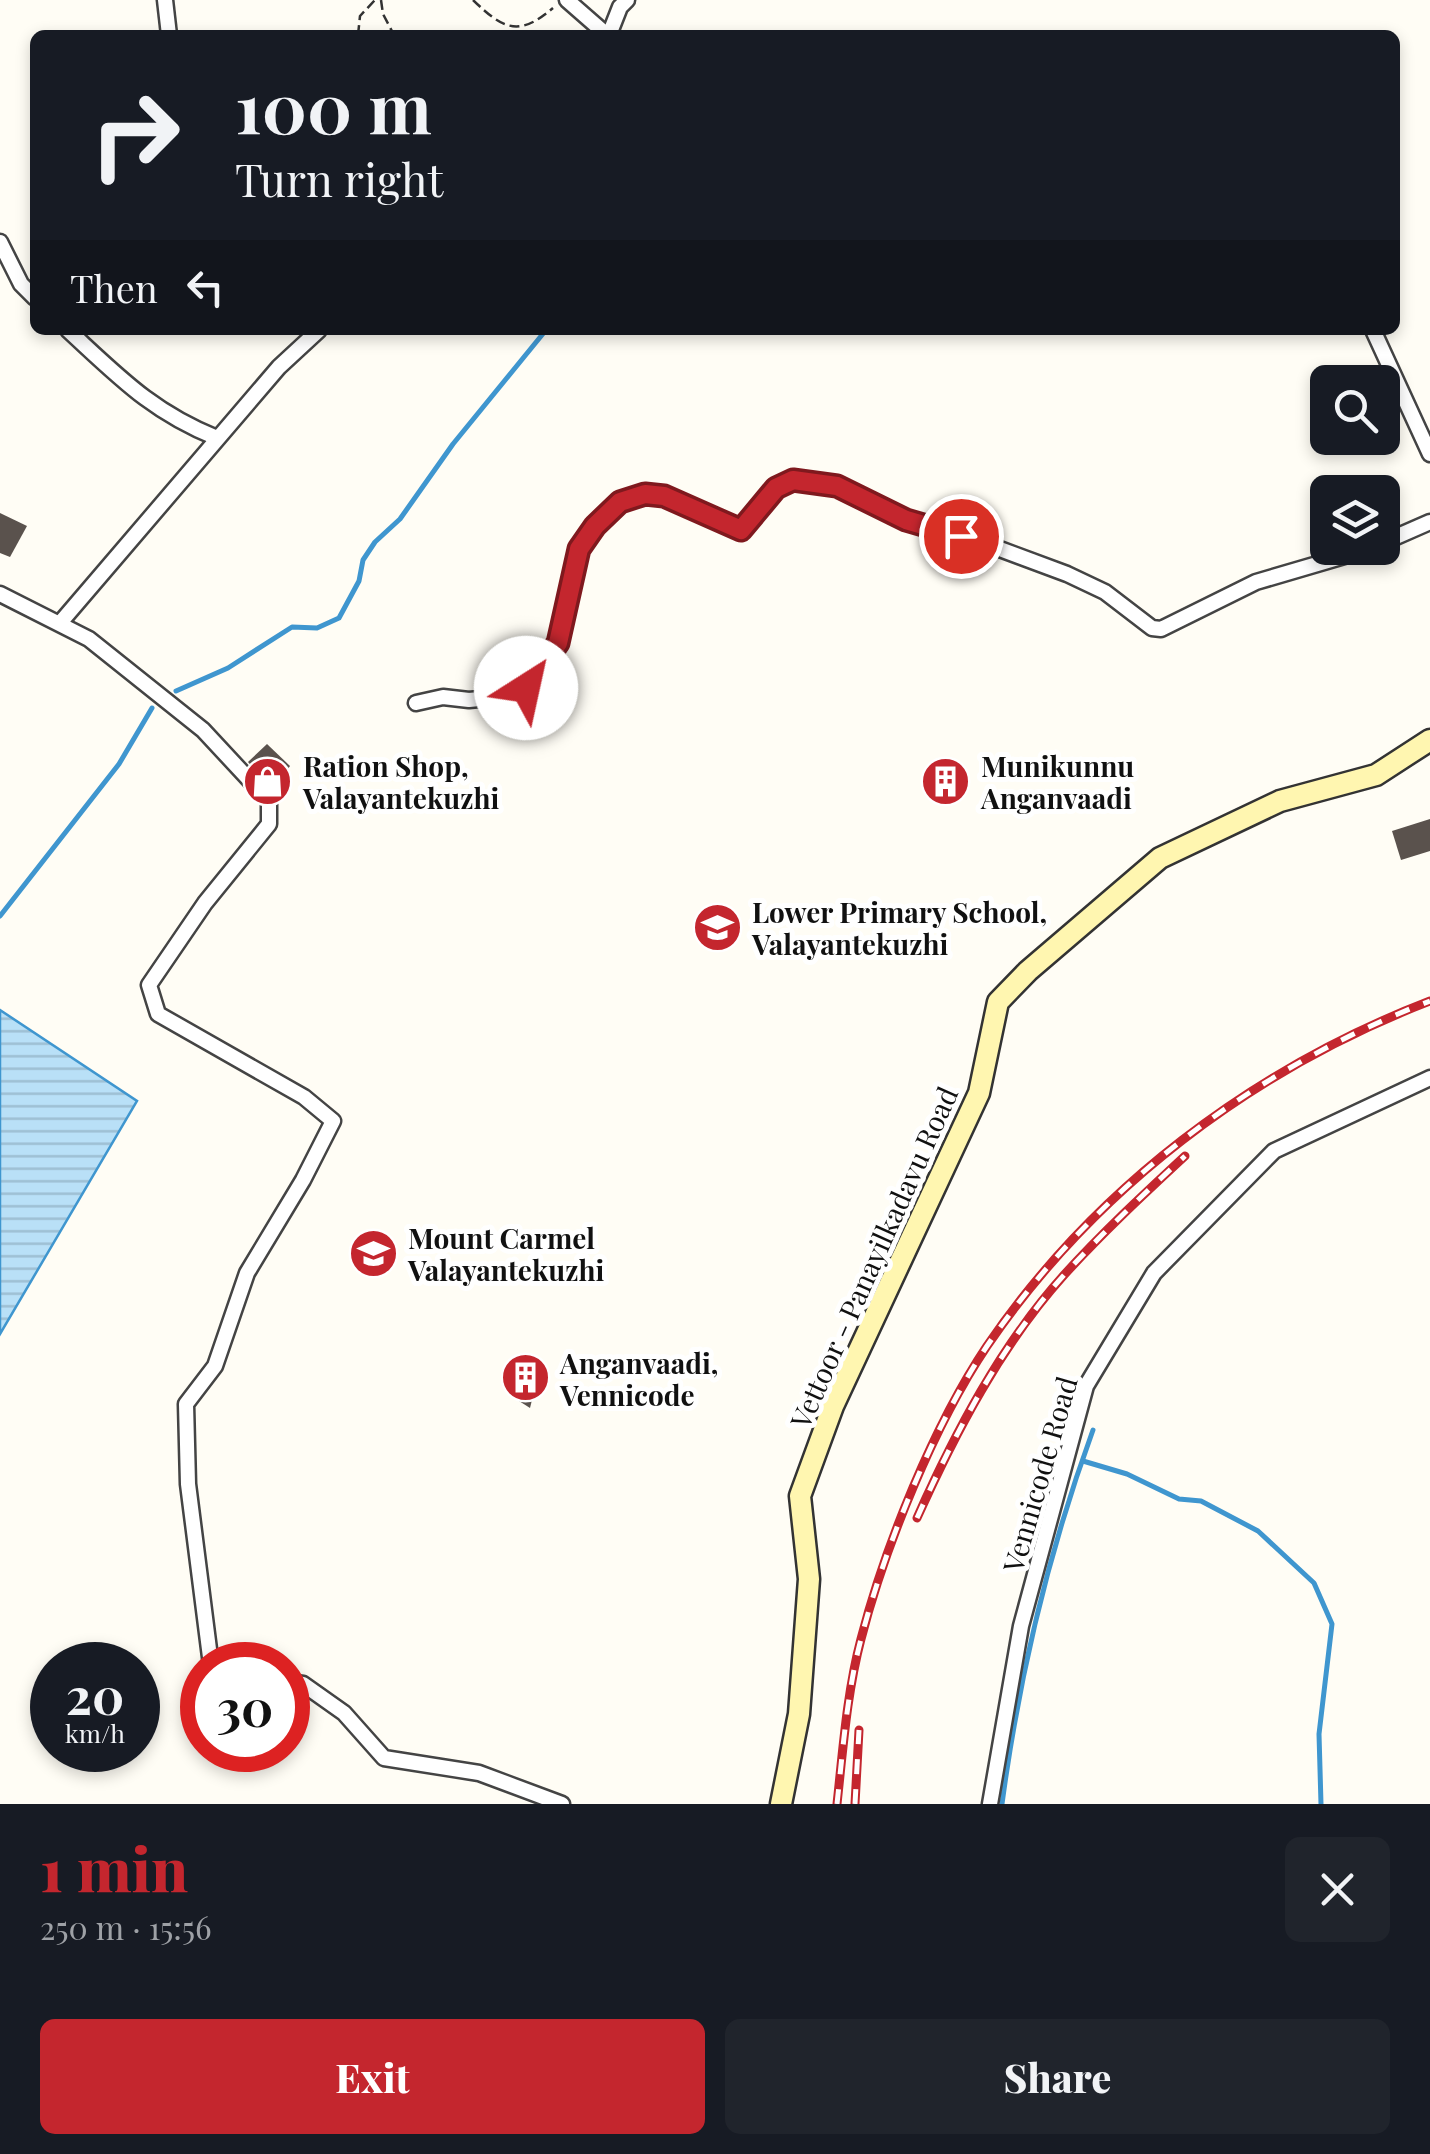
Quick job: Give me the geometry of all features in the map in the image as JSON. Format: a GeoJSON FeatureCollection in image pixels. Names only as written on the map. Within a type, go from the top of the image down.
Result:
{"type":"FeatureCollection","features":[{"type":"Feature","properties":{"kind":"main road","name":"Vettoor - Panayilkadavu Road"},"geometry":{"type":"LineString","coordinates":[[780,1804],[799,1714],[810,1579],[800,1496],[833,1406],[978,1093],[998,1002],[1028,971],[1160,858],[1280,801],[1376,775],[1430,740]]}},
{"type":"Feature","properties":{"kind":"street"},"geometry":{"type":"LineString","coordinates":[[165,0],[168,30]]}},
{"type":"Feature","properties":{"kind":"street"},"geometry":{"type":"LineString","coordinates":[[564,0],[602,30]]}},
{"type":"Feature","properties":{"kind":"street"},"geometry":{"type":"LineString","coordinates":[[610,30],[620,7],[628,0]]}},
{"type":"Feature","properties":{"kind":"street"},"geometry":{"type":"LineString","coordinates":[[0,242],[21,284],[30,293]]}},
{"type":"Feature","properties":{"kind":"street"},"geometry":{"type":"LineString","coordinates":[[73,335],[138,394],[180,424],[218,438]]}},
{"type":"Feature","properties":{"kind":"street"},"geometry":{"type":"LineString","coordinates":[[60,623],[279,367],[313,335]]}},
{"type":"Feature","properties":{"kind":"street"},"geometry":{"type":"LineString","coordinates":[[1375,335],[1430,454]]}},
{"type":"Feature","properties":{"kind":"street"},"geometry":{"type":"LineString","coordinates":[[416,702],[444,697],[500,697],[526,688],[558,643],[579,549],[595,526],[620,502],[645,494],[664,496],[741,530],[776,488],[793,480],[837,486],[906,520],[1067,574],[1104,592],[1152,628],[1161,629],[1256,582],[1314,565]]}},
{"type":"Feature","properties":{"kind":"street"},"geometry":{"type":"LineString","coordinates":[[1400,535],[1430,522]]}},
{"type":"Feature","properties":{"kind":"street"},"geometry":{"type":"LineString","coordinates":[[0,594],[89,639],[202,730],[269,800],[269,824],[206,903],[149,985],[158,1014],[304,1097],[333,1121],[304,1180],[248,1273],[215,1366],[186,1404],[188,1484],[209,1642]]}},
{"type":"Feature","properties":{"kind":"street","name":"Vennicode Road"},"geometry":{"type":"LineString","coordinates":[[990,1804],[1021,1626],[1086,1386],[1154,1273],[1274,1151],[1430,1078]]}},
{"type":"Feature","properties":{"kind":"street"},"geometry":{"type":"LineString","coordinates":[[310,1689],[344,1713],[384,1758],[479,1773],[562,1804]]}},
{"type":"Feature","properties":{"kind":"path"},"geometry":{"type":"LineString","coordinates":[[359,30],[360,16],[378,0],[391,30]]}},
{"type":"Feature","properties":{"kind":"path"},"geometry":{"type":"LineString","coordinates":[[474,0],[504,27],[528,27],[564,0]]}},
{"type":"Feature","properties":{"kind":"water"},"geometry":{"type":"Polygon","coordinates":[[[0,1010],[137,1101],[0,1334],[0,1010]]]}},
{"type":"Feature","properties":{"kind":"building"},"geometry":{"type":"Polygon","coordinates":[[[0,513],[27,526],[10,557],[0,553],[0,513]]]}},
{"type":"Feature","properties":{"kind":"building","name":"Ration Shop, Valayantekuzhi"},"geometry":{"type":"Polygon","coordinates":[[[267,744],[290,766],[273,790],[248,762],[267,744]]]}},
{"type":"Feature","properties":{"kind":"building","name":"Munikunnu Anganvaadi"},"geometry":{"type":"Polygon","coordinates":[[[940,765],[963,780],[952,796],[929,781],[940,765]]]}},
{"type":"Feature","properties":{"kind":"building"},"geometry":{"type":"Polygon","coordinates":[[[1430,819],[1430,851],[1401,860],[1392,831],[1430,819]]]}},
{"type":"Feature","properties":{"kind":"building","name":"Anganvaadi, Vennicode"},"geometry":{"type":"Polygon","coordinates":[[[517,1360],[541,1363],[530,1408],[508,1394],[517,1360]]]}},
{"type":"Feature","properties":{"kind":"waterway"},"geometry":{"type":"LineString","coordinates":[[176,691],[228,668],[292,627],[317,628],[339,618],[359,581],[363,560],[375,542],[400,519],[453,444],[542,335]]}},
{"type":"Feature","properties":{"kind":"waterway"},"geometry":{"type":"LineString","coordinates":[[0,916],[119,764],[152,708]]}},
{"type":"Feature","properties":{"kind":"waterway"},"geometry":{"type":"LineString","coordinates":[[1002,1804],[1037,1614],[1093,1430]]}},
{"type":"Feature","properties":{"kind":"waterway"},"geometry":{"type":"LineString","coordinates":[[1083,1461],[1127,1474],[1179,1499],[1201,1501],[1258,1531],[1314,1583],[1332,1624],[1319,1734],[1321,1804]]}},
{"type":"Feature","properties":{"kind":"railway"},"geometry":{"type":"LineString","coordinates":[[837,1804],[852,1679],[883,1565],[948,1412],[987,1346],[1029,1289],[1076,1235],[1182,1140],[1301,1062],[1430,1001]]}},
{"type":"Feature","properties":{"kind":"railway"},"geometry":{"type":"LineString","coordinates":[[917,1518],[964,1422],[1000,1360],[1041,1302],[1078,1259],[1185,1156]]}},
{"type":"Feature","properties":{"kind":"railway"},"geometry":{"type":"LineString","coordinates":[[855,1804],[859,1730]]}},
{"type":"Feature","properties":{"kind":"place","name":"Ration Shop, Valayantekuzhi"},"geometry":{"type":"Point","coordinates":[268,781]}},
{"type":"Feature","properties":{"kind":"place","name":"Munikunnu Anganvaadi"},"geometry":{"type":"Point","coordinates":[946,781]}},
{"type":"Feature","properties":{"kind":"place","name":"Lower Primary School, Valayantekuzhi"},"geometry":{"type":"Point","coordinates":[717,927]}},
{"type":"Feature","properties":{"kind":"place","name":"Mount Carmel Valayantekuzhi"},"geometry":{"type":"Point","coordinates":[373,1253]}},
{"type":"Feature","properties":{"kind":"place","name":"Anganvaadi, Vennicode"},"geometry":{"type":"Point","coordinates":[525,1378]}},
{"type":"Feature","properties":{"kind":"route"},"geometry":{"type":"LineString","coordinates":[[526,688],[558,643],[579,549],[595,526],[620,502],[645,494],[664,496],[741,530],[776,488],[793,480],[837,486],[906,520],[961,536]]}}]}
